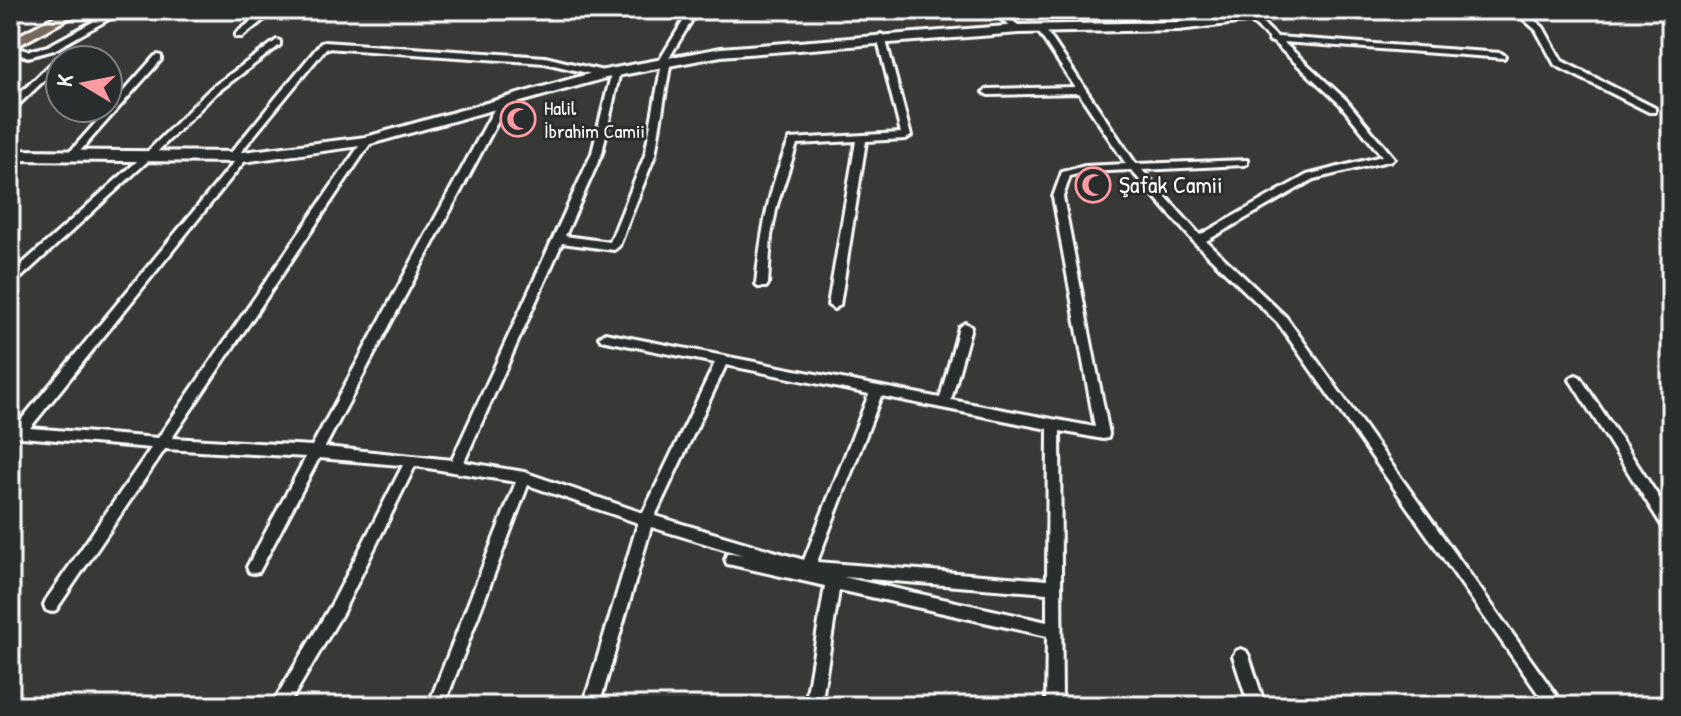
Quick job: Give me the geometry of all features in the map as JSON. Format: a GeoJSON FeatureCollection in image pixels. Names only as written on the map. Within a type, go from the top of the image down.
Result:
{"type":"FeatureCollection","features":[{"type":"Feature","properties":{"kind":"main road"},"geometry":{"type":"LineString","coordinates":[[10,38],[63,10]]}},
{"type":"Feature","properties":{"kind":"main road"},"geometry":{"type":"LineString","coordinates":[[10,48],[77,10]]}},
{"type":"Feature","properties":{"kind":"street"},"geometry":{"type":"LineString","coordinates":[[10,48],[28,54],[38,53],[121,10]]}},
{"type":"Feature","properties":{"kind":"street"},"geometry":{"type":"LineString","coordinates":[[239,35],[272,10]]}},
{"type":"Feature","properties":{"kind":"street"},"geometry":{"type":"LineString","coordinates":[[558,239],[614,246],[650,155],[665,61],[694,10]]}},
{"type":"Feature","properties":{"kind":"street"},"geometry":{"type":"LineString","coordinates":[[994,10],[1019,29]]}},
{"type":"Feature","properties":{"kind":"street"},"geometry":{"type":"LineString","coordinates":[[10,155],[238,157],[367,141],[610,73],[665,61],[881,37],[1040,28],[1179,26],[1313,10]]}},
{"type":"Feature","properties":{"kind":"street"},"geometry":{"type":"LineString","coordinates":[[1517,10],[1540,29],[1558,63],[1652,110]]}},
{"type":"Feature","properties":{"kind":"street"},"geometry":{"type":"LineString","coordinates":[[1199,240],[1311,177],[1389,158],[1343,102],[1252,18]]}},
{"type":"Feature","properties":{"kind":"street"},"geometry":{"type":"LineString","coordinates":[[1040,28],[1132,165],[1199,240],[1282,320],[1556,706]]}},
{"type":"Feature","properties":{"kind":"street"},"geometry":{"type":"LineString","coordinates":[[762,284],[772,205],[793,141],[906,136],[881,37]]}},
{"type":"Feature","properties":{"kind":"street"},"geometry":{"type":"LineString","coordinates":[[69,44],[70,39]]}},
{"type":"Feature","properties":{"kind":"street"},"geometry":{"type":"LineString","coordinates":[[1272,39],[1501,56]]}},
{"type":"Feature","properties":{"kind":"street"},"geometry":{"type":"LineString","coordinates":[[10,281],[147,157],[213,91],[277,43]]}},
{"type":"Feature","properties":{"kind":"street"},"geometry":{"type":"LineString","coordinates":[[14,431],[238,157],[324,45],[545,60],[610,73]]}},
{"type":"Feature","properties":{"kind":"street"},"geometry":{"type":"LineString","coordinates":[[71,156],[158,58]]}},
{"type":"Feature","properties":{"kind":"street"},"geometry":{"type":"LineString","coordinates":[[456,466],[597,153],[610,73]]}},
{"type":"Feature","properties":{"kind":"street"},"geometry":{"type":"LineString","coordinates":[[10,108],[44,75]]}},
{"type":"Feature","properties":{"kind":"street"},"geometry":{"type":"LineString","coordinates":[[988,92],[1080,90]]}},
{"type":"Feature","properties":{"kind":"street"},"geometry":{"type":"LineString","coordinates":[[254,567],[503,102]]}},
{"type":"Feature","properties":{"kind":"street"},"geometry":{"type":"LineString","coordinates":[[834,305],[861,139]]}},
{"type":"Feature","properties":{"kind":"street"},"geometry":{"type":"LineString","coordinates":[[51,605],[367,141]]}},
{"type":"Feature","properties":{"kind":"street"},"geometry":{"type":"LineString","coordinates":[[605,337],[1103,434],[1058,197],[1066,174],[1132,165],[1244,162]]}},
{"type":"Feature","properties":{"kind":"street"},"geometry":{"type":"LineString","coordinates":[[944,404],[965,327]]}},
{"type":"Feature","properties":{"kind":"street"},"geometry":{"type":"LineString","coordinates":[[591,706],[646,520],[722,360]]}},
{"type":"Feature","properties":{"kind":"street"},"geometry":{"type":"LineString","coordinates":[[1576,380],[1671,528]]}},
{"type":"Feature","properties":{"kind":"street"},"geometry":{"type":"LineString","coordinates":[[808,568],[876,392]]}},
{"type":"Feature","properties":{"kind":"street"},"geometry":{"type":"LineString","coordinates":[[1054,425],[1054,706]]}},
{"type":"Feature","properties":{"kind":"street"},"geometry":{"type":"LineString","coordinates":[[14,431],[162,444],[379,455],[456,466],[524,478],[646,520],[808,568],[1054,587]]}},
{"type":"Feature","properties":{"kind":"street"},"geometry":{"type":"LineString","coordinates":[[279,706],[338,607],[412,460]]}},
{"type":"Feature","properties":{"kind":"street"},"geometry":{"type":"LineString","coordinates":[[436,706],[524,478]]}},
{"type":"Feature","properties":{"kind":"street"},"geometry":{"type":"LineString","coordinates":[[732,559],[1054,631]]}},
{"type":"Feature","properties":{"kind":"street"},"geometry":{"type":"LineString","coordinates":[[813,706],[833,581]]}},
{"type":"Feature","properties":{"kind":"street"},"geometry":{"type":"LineString","coordinates":[[1241,656],[1257,706]]}},
{"type":"Feature","properties":{"kind":"building","name":"Şafak Camii"},"geometry":{"type":"Polygon","coordinates":[[[1082,176],[1105,176],[1105,197],[1081,194],[1082,176]]]}},
{"type":"Feature","properties":{"kind":"place","name":"Halil İbrahim Camii"},"geometry":{"type":"Point","coordinates":[518,119]}},
{"type":"Feature","properties":{"kind":"place","name":"Şafak Camii"},"geometry":{"type":"Point","coordinates":[1093,185]}}]}
